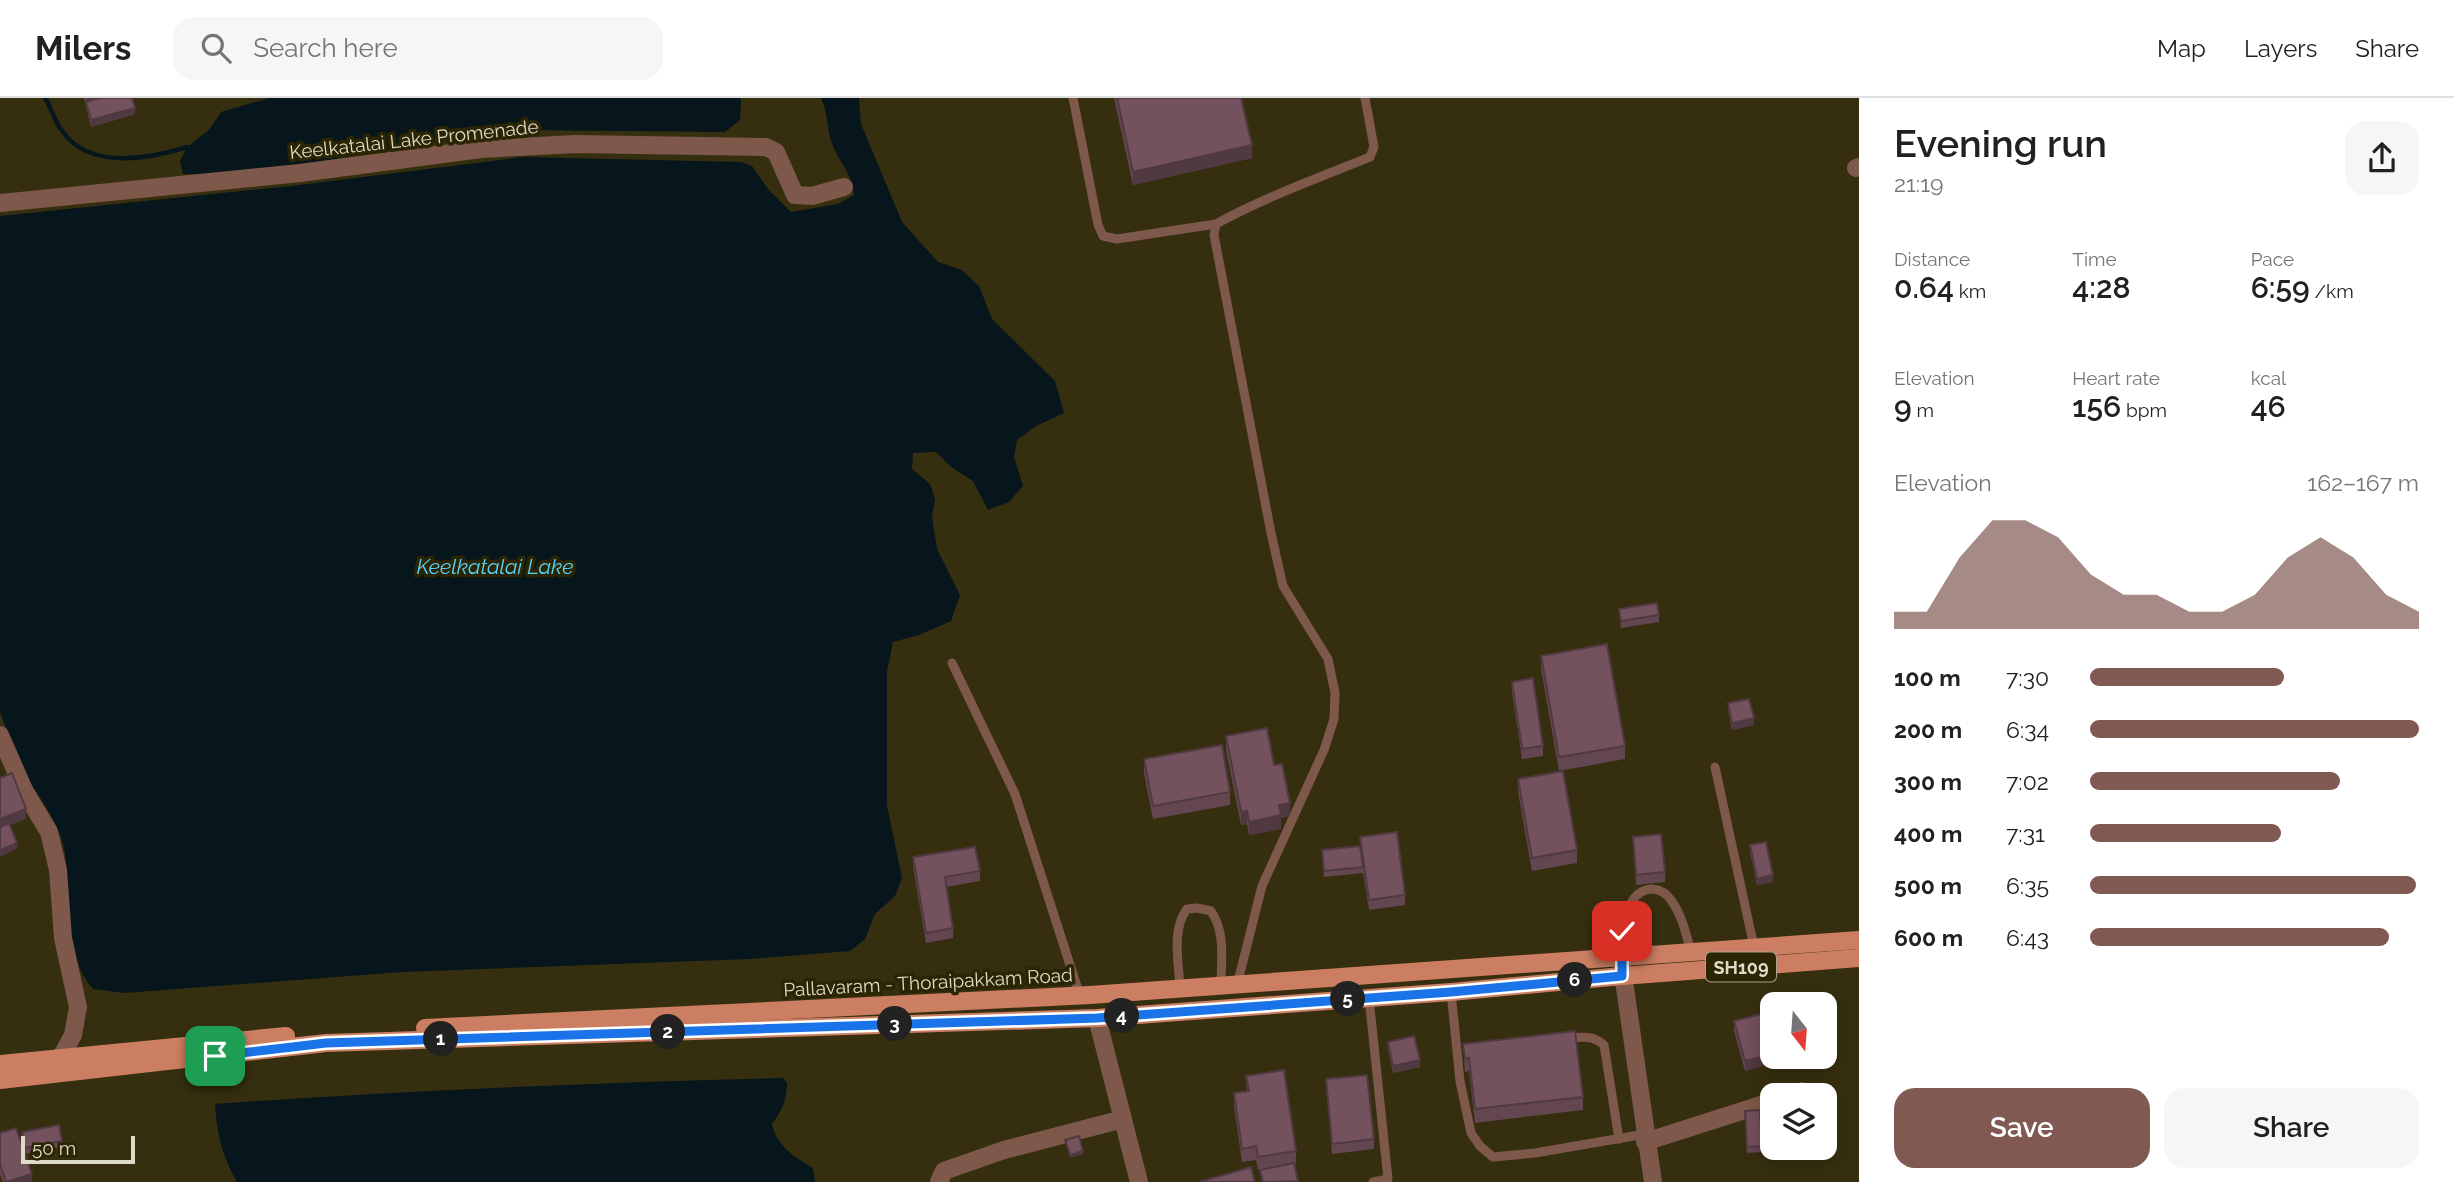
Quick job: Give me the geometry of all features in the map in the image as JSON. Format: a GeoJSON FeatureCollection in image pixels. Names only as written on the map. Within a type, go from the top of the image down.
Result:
{"type":"FeatureCollection","features":[{"type":"Feature","properties":{"kind":"main road","name":"Pallavaram - Thoraipakkam Road"},"geometry":{"type":"LineString","coordinates":[[0,1080],[315,1033],[1080,996],[1859,940]]}},
{"type":"Feature","properties":{"kind":"main road","name":"Pallavaram - Thoraipakkam Road"},"geometry":{"type":"LineString","coordinates":[[213,1049],[1097,1018],[1859,958]]}},
{"type":"Feature","properties":{"kind":"main road","name":"Pallavaram - Thoraipakkam Road"},"geometry":{"type":"LineString","coordinates":[[0,1064],[170,1054]]}},
{"type":"Feature","properties":{"kind":"street","name":"Keelkatalai Lake Promenade"},"geometry":{"type":"LineString","coordinates":[[0,202],[300,173],[481,149],[576,144],[766,147],[776,152],[796,195],[812,196],[844,187]]}},
{"type":"Feature","properties":{"kind":"street"},"geometry":{"type":"LineString","coordinates":[[0,736],[24,792],[49,832],[58,870],[63,938],[78,1007],[73,1035],[60,1059]]}},
{"type":"Feature","properties":{"kind":"street"},"geometry":{"type":"LineString","coordinates":[[1621,957],[1653,1182]]}},
{"type":"Feature","properties":{"kind":"street"},"geometry":{"type":"LineString","coordinates":[[1097,1018],[1139,1182]]}},
{"type":"Feature","properties":{"kind":"street"},"geometry":{"type":"LineString","coordinates":[[1645,1138],[1760,1105]]}},
{"type":"Feature","properties":{"kind":"street"},"geometry":{"type":"LineString","coordinates":[[939,1182],[944,1171],[1004,1150],[1123,1119]]}},
{"type":"Feature","properties":{"kind":"lane"},"geometry":{"type":"LineString","coordinates":[[1073,98],[1097,225],[1103,236],[1117,239],[1216,224],[1281,192],[1370,157],[1374,147],[1365,98]]}},
{"type":"Feature","properties":{"kind":"lane"},"geometry":{"type":"LineString","coordinates":[[1216,224],[1215,245],[1283,586],[1328,659],[1335,693],[1334,719],[1324,750],[1262,886],[1229,985]]}},
{"type":"Feature","properties":{"kind":"lane"},"geometry":{"type":"LineString","coordinates":[[952,663],[1015,794],[1080,996]]}},
{"type":"Feature","properties":{"kind":"lane"},"geometry":{"type":"LineString","coordinates":[[1715,767],[1754,947]]}},
{"type":"Feature","properties":{"kind":"lane"},"geometry":{"type":"LineString","coordinates":[[1621,957],[1622,931],[1629,910],[1634,898],[1649,889],[1658,890],[1672,901],[1691,951]]}},
{"type":"Feature","properties":{"kind":"lane"},"geometry":{"type":"LineString","coordinates":[[1180,989],[1180,918],[1187,909],[1197,908],[1211,911],[1219,922],[1229,985]]}},
{"type":"Feature","properties":{"kind":"lane"},"geometry":{"type":"LineString","coordinates":[[1451,992],[1460,1081],[1471,1133],[1480,1146],[1493,1157],[1619,1139],[1645,1138]]}},
{"type":"Feature","properties":{"kind":"lane"},"geometry":{"type":"LineString","coordinates":[[1369,998],[1388,1179],[1373,1182]]}},
{"type":"Feature","properties":{"kind":"lane"},"geometry":{"type":"LineString","coordinates":[[1558,1039],[1582,1037],[1597,1039],[1604,1045],[1619,1139]]}},
{"type":"Feature","properties":{"kind":"lane"},"geometry":{"type":"LineString","coordinates":[[1457,1049],[1469,1048]]}},
{"type":"Feature","properties":{"kind":"water"},"geometry":{"type":"Polygon","coordinates":[[[269,98],[741,98],[740,120],[725,132],[519,130],[223,175],[183,174],[180,161],[187,147],[209,130],[221,112],[269,98]]]}},
{"type":"Feature","properties":{"kind":"water","name":"Keelkatalai Lake"},"geometry":{"type":"Polygon","coordinates":[[[821,98],[859,98],[861,124],[902,222],[938,262],[962,270],[979,286],[992,319],[1055,381],[1064,413],[1036,426],[1017,440],[1014,457],[1023,486],[1009,502],[988,510],[973,481],[951,467],[936,452],[913,453],[912,469],[930,484],[935,499],[932,517],[937,549],[960,595],[951,621],[919,635],[893,642],[887,672],[887,805],[902,878],[895,896],[875,914],[865,939],[850,951],[750,959],[402,972],[125,993],[93,989],[76,958],[72,941],[63,842],[22,767],[0,712],[0,216],[291,186],[523,157],[741,162],[752,166],[768,189],[791,212],[838,204],[854,195],[851,179],[832,145],[821,98]]]}},
{"type":"Feature","properties":{"kind":"water"},"geometry":{"type":"Polygon","coordinates":[[[783,1078],[787,1083],[786,1095],[772,1124],[774,1132],[787,1150],[813,1168],[815,1182],[237,1182],[221,1144],[215,1104],[499,1088],[783,1078]]]}},
{"type":"Feature","properties":{"kind":"building"},"geometry":{"type":"Polygon","coordinates":[[[99,98],[132,98],[135,108],[91,120],[86,102],[99,98]]]}},
{"type":"Feature","properties":{"kind":"building"},"geometry":{"type":"Polygon","coordinates":[[[1117,98],[1241,98],[1252,145],[1133,172],[1117,98]]]}},
{"type":"Feature","properties":{"kind":"building"},"geometry":{"type":"Polygon","coordinates":[[[1657,603],[1659,615],[1621,621],[1619,609],[1657,603]]]}},
{"type":"Feature","properties":{"kind":"building"},"geometry":{"type":"Polygon","coordinates":[[[1607,644],[1625,746],[1559,757],[1541,656],[1607,644]]]}},
{"type":"Feature","properties":{"kind":"building"},"geometry":{"type":"Polygon","coordinates":[[[1533,678],[1543,746],[1522,749],[1512,682],[1533,678]]]}},
{"type":"Feature","properties":{"kind":"building"},"geometry":{"type":"Polygon","coordinates":[[[1749,699],[1754,718],[1732,723],[1728,703],[1749,699]]]}},
{"type":"Feature","properties":{"kind":"building"},"geometry":{"type":"Polygon","coordinates":[[[1267,728],[1274,765],[1282,764],[1290,803],[1279,805],[1281,815],[1249,822],[1247,811],[1241,812],[1226,736],[1267,728]]]}},
{"type":"Feature","properties":{"kind":"building"},"geometry":{"type":"Polygon","coordinates":[[[1222,745],[1230,792],[1153,806],[1144,759],[1222,745]]]}},
{"type":"Feature","properties":{"kind":"building"},"geometry":{"type":"Polygon","coordinates":[[[1563,771],[1577,850],[1532,858],[1518,779],[1563,771]]]}},
{"type":"Feature","properties":{"kind":"building"},"geometry":{"type":"Polygon","coordinates":[[[12,773],[26,809],[0,819],[0,778],[12,773]]]}},
{"type":"Feature","properties":{"kind":"building"},"geometry":{"type":"Polygon","coordinates":[[[9,823],[17,843],[0,850],[0,827],[9,823]]]}},
{"type":"Feature","properties":{"kind":"building"},"geometry":{"type":"Polygon","coordinates":[[[1397,832],[1405,895],[1369,900],[1360,837],[1397,832]]]}},
{"type":"Feature","properties":{"kind":"building"},"geometry":{"type":"Polygon","coordinates":[[[1661,834],[1665,872],[1636,875],[1633,837],[1661,834]]]}},
{"type":"Feature","properties":{"kind":"building"},"geometry":{"type":"Polygon","coordinates":[[[1766,842],[1773,875],[1757,879],[1750,845],[1766,842]]]}},
{"type":"Feature","properties":{"kind":"building"},"geometry":{"type":"Polygon","coordinates":[[[1360,846],[1363,867],[1324,871],[1322,850],[1360,846]]]}},
{"type":"Feature","properties":{"kind":"building"},"geometry":{"type":"Polygon","coordinates":[[[975,847],[980,871],[945,877],[953,928],[926,933],[913,857],[975,847]]]}},
{"type":"Feature","properties":{"kind":"building"},"geometry":{"type":"Polygon","coordinates":[[[1760,1014],[1760,1057],[1745,1061],[1734,1021],[1760,1014]]]}},
{"type":"Feature","properties":{"kind":"building"},"geometry":{"type":"Polygon","coordinates":[[[1575,1031],[1583,1097],[1475,1109],[1469,1058],[1465,1059],[1463,1044],[1575,1031]]]}},
{"type":"Feature","properties":{"kind":"building"},"geometry":{"type":"Polygon","coordinates":[[[1414,1036],[1420,1060],[1393,1066],[1388,1042],[1414,1036]]]}},
{"type":"Feature","properties":{"kind":"building"},"geometry":{"type":"Polygon","coordinates":[[[1284,1070],[1296,1151],[1258,1157],[1256,1146],[1242,1149],[1234,1093],[1249,1091],[1246,1076],[1284,1070]]]}},
{"type":"Feature","properties":{"kind":"building"},"geometry":{"type":"Polygon","coordinates":[[[1367,1075],[1374,1139],[1332,1144],[1326,1079],[1367,1075]]]}},
{"type":"Feature","properties":{"kind":"building"},"geometry":{"type":"Polygon","coordinates":[[[1760,1110],[1760,1146],[1747,1147],[1745,1111],[1760,1110]]]}},
{"type":"Feature","properties":{"kind":"building"},"geometry":{"type":"Polygon","coordinates":[[[59,1125],[62,1141],[25,1148],[22,1132],[59,1125]]]}},
{"type":"Feature","properties":{"kind":"building"},"geometry":{"type":"Polygon","coordinates":[[[16,1128],[32,1174],[6,1182],[0,1164],[0,1133],[16,1128]]]}},
{"type":"Feature","properties":{"kind":"building"},"geometry":{"type":"Polygon","coordinates":[[[1079,1136],[1083,1151],[1070,1155],[1065,1140],[1079,1136]]]}},
{"type":"Feature","properties":{"kind":"building"},"geometry":{"type":"Polygon","coordinates":[[[1294,1163],[1298,1181],[1263,1182],[1260,1170],[1294,1163]]]}},
{"type":"Feature","properties":{"kind":"building"},"geometry":{"type":"Polygon","coordinates":[[[1251,1167],[1255,1182],[1199,1182],[1251,1167]]]}},
{"type":"Feature","properties":{"kind":"waterway"},"geometry":{"type":"LineString","coordinates":[[45,98],[63,132],[88,152],[104,157],[138,158],[187,147]]}},
{"type":"Feature","properties":{"kind":"route"},"geometry":{"type":"LineString","coordinates":[[215,1056],[326,1043],[1097,1018],[1451,992],[1622,976],[1622,931]]}}]}
